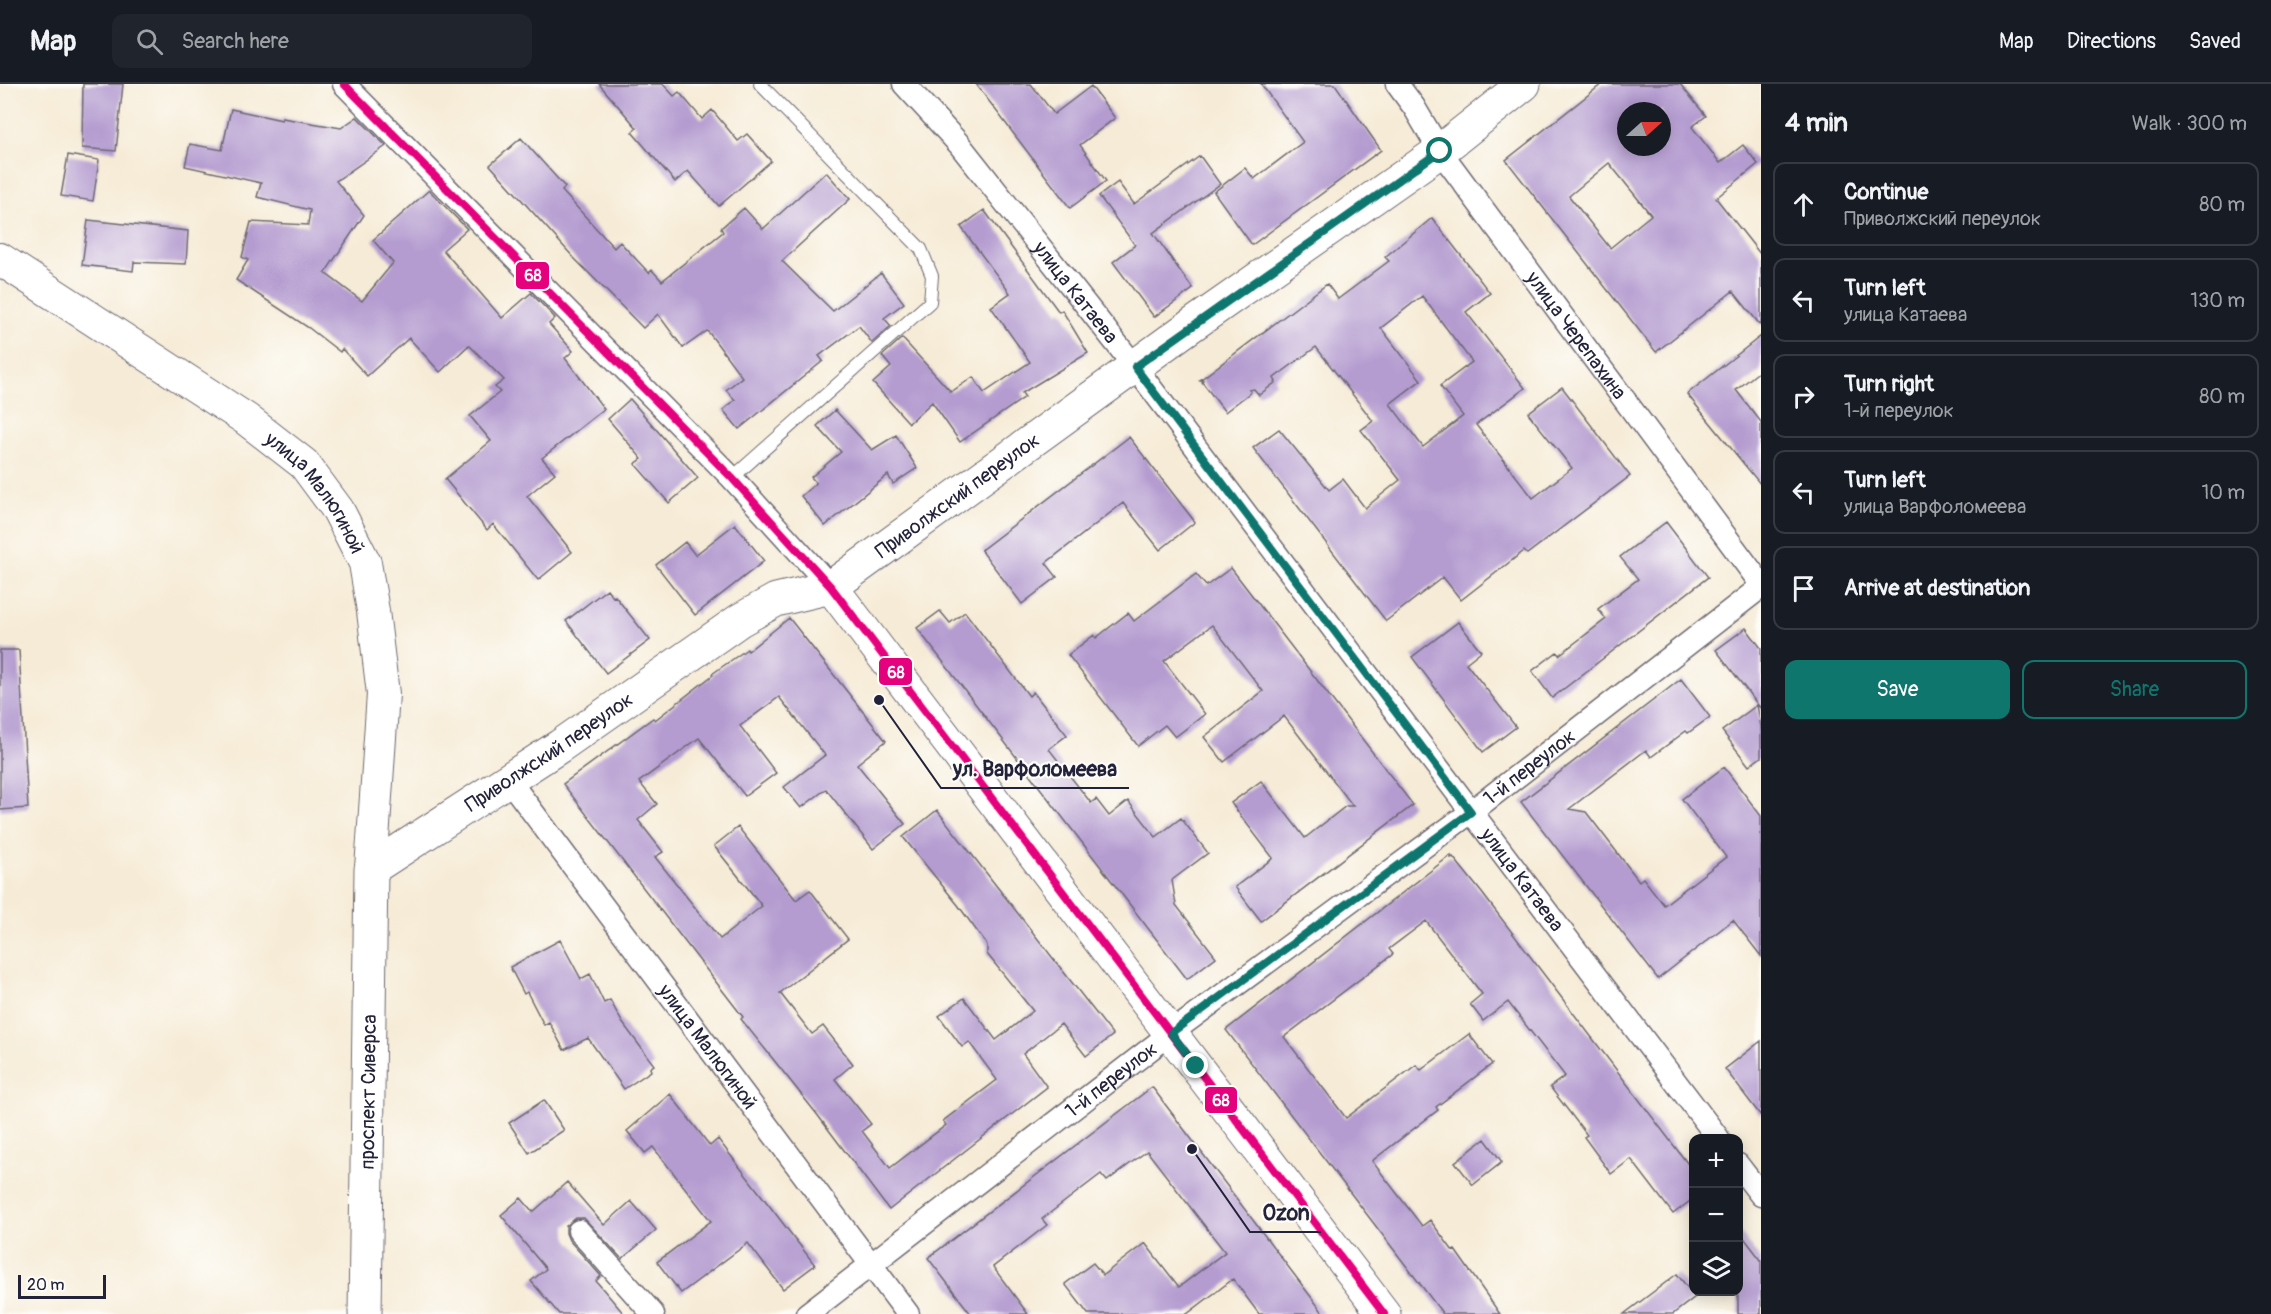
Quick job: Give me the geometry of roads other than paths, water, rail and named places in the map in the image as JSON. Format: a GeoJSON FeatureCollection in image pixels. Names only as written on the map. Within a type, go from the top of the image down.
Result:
{"type":"FeatureCollection","features":[{"type":"Feature","properties":{"kind":"main road","name":"Приволжский переулок"},"geometry":{"type":"LineString","coordinates":[[371,869],[560,746],[740,620],[776,600],[831,587],[1135,367],[1440,151],[1524,84]]}},
{"type":"Feature","properties":{"kind":"main road"},"geometry":{"type":"LineString","coordinates":[[831,587],[1384,1314]]}},
{"type":"Feature","properties":{"kind":"main road","name":"проспект Сиверса"},"geometry":{"type":"LineString","coordinates":[[365,1314],[371,869]]}},
{"type":"Feature","properties":{"kind":"street"},"geometry":{"type":"LineString","coordinates":[[344,84],[732,478],[831,587]]}},
{"type":"Feature","properties":{"kind":"street","name":"улица Катаева"},"geometry":{"type":"LineString","coordinates":[[904,84],[959,144],[1135,367],[1715,1134]]}},
{"type":"Feature","properties":{"kind":"street","name":"улица Черепахина"},"geometry":{"type":"LineString","coordinates":[[1397,84],[1414,107],[1440,151],[1761,585]]}},
{"type":"Feature","properties":{"kind":"street","name":"улица Малюгиной"},"geometry":{"type":"LineString","coordinates":[[0,259],[246,419],[304,464],[338,510],[365,563],[383,694],[371,869]]}},
{"type":"Feature","properties":{"kind":"street","name":"1-й переулок"},"geometry":{"type":"LineString","coordinates":[[807,1314],[1171,1033],[1471,812],[1761,585]]}},
{"type":"Feature","properties":{"kind":"street","name":"улица Малюгиной"},"geometry":{"type":"LineString","coordinates":[[508,779],[908,1314]]}},
{"type":"Feature","properties":{"kind":"street"},"geometry":{"type":"LineString","coordinates":[[1743,1172],[1761,1195]]}},
{"type":"Feature","properties":{"kind":"street"},"geometry":{"type":"LineString","coordinates":[[579,1231],[653,1314]]}},
{"type":"Feature","properties":{"kind":"lane"},"geometry":{"type":"LineString","coordinates":[[732,478],[930,302],[932,276],[921,249],[760,84]]}},
{"type":"Feature","properties":{"kind":"place","name":"ул. Варфоломеева"},"geometry":{"type":"Point","coordinates":[879,700]}},
{"type":"Feature","properties":{"kind":"place","name":"Ozon"},"geometry":{"type":"Point","coordinates":[1192,1149]}}]}
